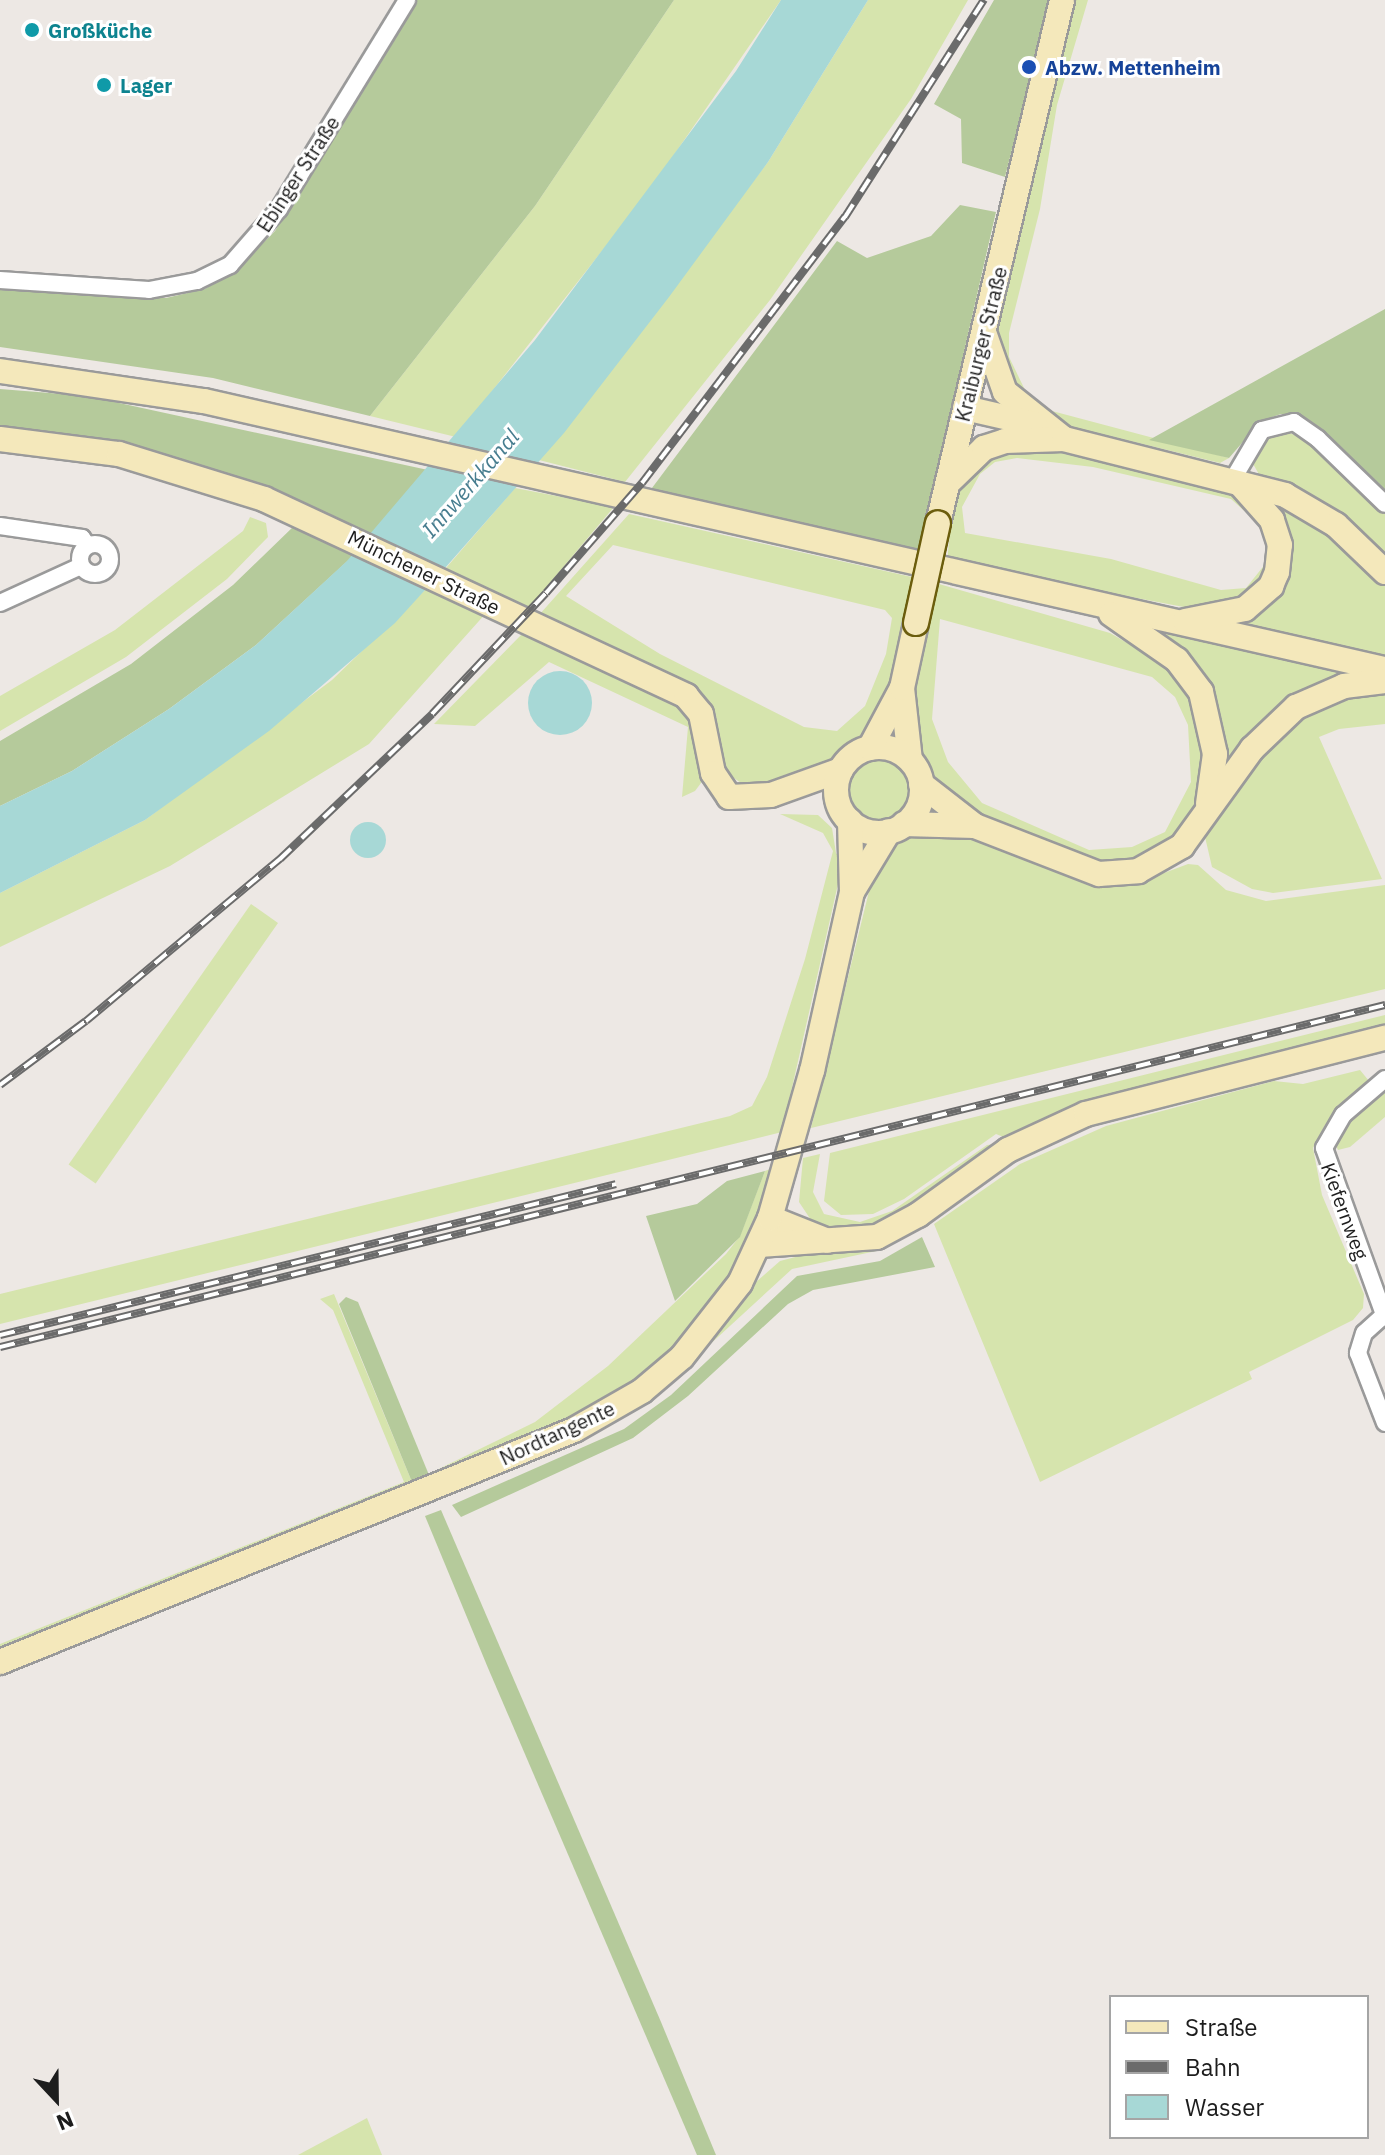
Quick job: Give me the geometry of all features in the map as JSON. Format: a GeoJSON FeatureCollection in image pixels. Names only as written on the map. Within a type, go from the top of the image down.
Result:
{"type":"FeatureCollection","features":[{"type":"Feature","properties":{"kind":"main road","name":"Kraiburger Straße"},"geometry":{"type":"LineString","coordinates":[[870,748],[902,688],[1062,0]]}},
{"type":"Feature","properties":{"kind":"main road"},"geometry":{"type":"LineString","coordinates":[[984,333],[1005,392],[1030,417],[1059,434]]}},
{"type":"Feature","properties":{"kind":"main road"},"geometry":{"type":"LineString","coordinates":[[0,371],[204,401],[1104,609],[1385,669]]}},
{"type":"Feature","properties":{"kind":"main road"},"geometry":{"type":"LineString","coordinates":[[963,417],[1059,434],[1233,479],[1314,510],[1385,572]]}},
{"type":"Feature","properties":{"kind":"main road"},"geometry":{"type":"LineString","coordinates":[[963,417],[1005,441]]}},
{"type":"Feature","properties":{"kind":"main road"},"geometry":{"type":"LineString","coordinates":[[948,484],[977,452],[1005,441],[1059,434]]}},
{"type":"Feature","properties":{"kind":"main road","name":"Münchener Straße"},"geometry":{"type":"LineString","coordinates":[[0,439],[89,449],[174,468],[313,519],[686,696],[701,714],[718,788],[739,799],[771,795],[841,770]]}},
{"type":"Feature","properties":{"kind":"main road"},"geometry":{"type":"LineString","coordinates":[[1170,623],[1245,609],[1271,586],[1277,572],[1280,545],[1272,520],[1233,479]]}},
{"type":"Feature","properties":{"kind":"main road"},"geometry":{"type":"LineString","coordinates":[[1104,609],[1177,660],[1201,692],[1215,754],[1201,821]]}},
{"type":"Feature","properties":{"kind":"main road"},"geometry":{"type":"LineString","coordinates":[[975,826],[868,831],[845,814],[836,789],[841,770],[870,748],[892,749],[910,760],[921,784],[975,826],[1112,875],[1138,871],[1173,855],[1252,749],[1296,707],[1344,686],[1385,681]]}},
{"type":"Feature","properties":{"kind":"main road","name":"Kraiburger Straße"},"geometry":{"type":"LineString","coordinates":[[902,688],[910,760]]}},
{"type":"Feature","properties":{"kind":"main road"},"geometry":{"type":"LineString","coordinates":[[896,828],[918,806],[921,784]]}},
{"type":"Feature","properties":{"kind":"main road","name":"Münchener Straße"},"geometry":{"type":"LineString","coordinates":[[771,795],[845,814]]}},
{"type":"Feature","properties":{"kind":"main road","name":"Nordtangente"},"geometry":{"type":"LineString","coordinates":[[0,1662],[600,1417],[682,1357],[740,1283],[770,1218],[812,1071],[852,892],[845,814]]}},
{"type":"Feature","properties":{"kind":"main road","name":"Nordtangente"},"geometry":{"type":"LineString","coordinates":[[852,892],[896,828]]}},
{"type":"Feature","properties":{"kind":"main road"},"geometry":{"type":"LineString","coordinates":[[759,1245],[856,1242],[888,1233],[1008,1150],[1086,1114],[1384,1040]]}},
{"type":"Feature","properties":{"kind":"main road"},"geometry":{"type":"LineString","coordinates":[[770,1218],[828,1241]]}},
{"type":"Feature","properties":{"kind":"street","name":"Ebinger Straße"},"geometry":{"type":"LineString","coordinates":[[0,280],[149,290],[197,281],[230,265],[279,209],[407,0]]}},
{"type":"Feature","properties":{"kind":"street"},"geometry":{"type":"LineString","coordinates":[[1233,479],[1256,437],[1287,421],[1305,428],[1385,504]]}},
{"type":"Feature","properties":{"kind":"street"},"geometry":{"type":"LineString","coordinates":[[0,526],[82,538],[87,545],[106,548],[110,563],[94,574],[81,566]]}},
{"type":"Feature","properties":{"kind":"street"},"geometry":{"type":"LineString","coordinates":[[81,566],[81,552],[87,545]]}},
{"type":"Feature","properties":{"kind":"street"},"geometry":{"type":"LineString","coordinates":[[0,603],[81,566]]}},
{"type":"Feature","properties":{"kind":"street","name":"Kiefernweg"},"geometry":{"type":"LineString","coordinates":[[1384,1317],[1324,1148],[1343,1115],[1385,1079]]}},
{"type":"Feature","properties":{"kind":"street"},"geometry":{"type":"LineString","coordinates":[[1384,1317],[1364,1333],[1358,1353],[1385,1423]]}},
{"type":"Feature","properties":{"kind":"green space"},"geometry":{"type":"Polygon","coordinates":[[[416,0],[674,0],[535,206],[370,416],[213,378],[0,347],[0,290],[166,298],[205,289],[236,270],[275,231],[416,0]]]}},
{"type":"Feature","properties":{"kind":"green space"},"geometry":{"type":"Polygon","coordinates":[[[674,0],[781,0],[649,191],[456,437],[370,416],[535,206],[674,0]]]}},
{"type":"Feature","properties":{"kind":"green space"},"geometry":{"type":"Polygon","coordinates":[[[868,0],[968,0],[911,99],[770,300],[625,482],[539,460],[768,162],[868,0]]]}},
{"type":"Feature","properties":{"kind":"green space"},"geometry":{"type":"Polygon","coordinates":[[[994,0],[1050,0],[1005,177],[962,163],[961,119],[934,104],[994,0]]]}},
{"type":"Feature","properties":{"kind":"green space"},"geometry":{"type":"Polygon","coordinates":[[[1074,0],[1088,0],[1057,105],[1040,209],[1009,333],[1009,357],[1025,390],[1052,411],[1229,458],[1220,463],[1061,424],[1011,391],[996,329],[1074,0]]]}},
{"type":"Feature","properties":{"kind":"green space"},"geometry":{"type":"Polygon","coordinates":[[[960,205],[996,212],[918,553],[649,492],[837,241],[867,258],[931,236],[960,205]]]}},
{"type":"Feature","properties":{"kind":"green space"},"geometry":{"type":"Polygon","coordinates":[[[1385,309],[1385,496],[1298,416],[1281,414],[1261,421],[1229,458],[1149,440],[1385,309]]]}},
{"type":"Feature","properties":{"kind":"green space"},"geometry":{"type":"Polygon","coordinates":[[[0,389],[87,396],[428,470],[371,536],[0,429],[0,389]]]}},
{"type":"Feature","properties":{"kind":"green space"},"geometry":{"type":"Polygon","coordinates":[[[1287,432],[1307,440],[1385,514],[1385,659],[1227,624],[1279,583],[1261,478],[1252,462],[1270,433],[1287,432]]]}},
{"type":"Feature","properties":{"kind":"green space"},"geometry":{"type":"Polygon","coordinates":[[[1039,448],[1231,492],[1259,509],[1273,562],[1252,597],[1189,608],[947,562],[953,502],[961,482],[988,454],[1039,448]],[[1017,458],[995,462],[980,474],[962,507],[965,533],[1111,559],[1221,590],[1246,588],[1266,563],[1268,551],[1260,525],[1231,499],[1093,467],[1017,458]]]}},
{"type":"Feature","properties":{"kind":"green space"},"geometry":{"type":"Polygon","coordinates":[[[515,488],[614,507],[526,611],[446,568],[515,488]]]}},
{"type":"Feature","properties":{"kind":"green space"},"geometry":{"type":"Polygon","coordinates":[[[629,514],[912,577],[898,658],[874,733],[826,772],[748,788],[727,773],[715,712],[696,687],[539,615],[629,514]],[[613,545],[566,596],[660,654],[804,727],[837,731],[865,706],[886,654],[892,618],[885,610],[613,545]]]}},
{"type":"Feature","properties":{"kind":"green space"},"geometry":{"type":"Polygon","coordinates":[[[250,517],[266,523],[268,537],[227,579],[126,657],[0,731],[0,696],[115,630],[243,531],[250,517]]]}},
{"type":"Feature","properties":{"kind":"green space"},"geometry":{"type":"Polygon","coordinates":[[[302,525],[351,547],[353,556],[256,645],[169,709],[72,771],[0,806],[0,741],[131,664],[233,585],[294,526],[302,525]]]}},
{"type":"Feature","properties":{"kind":"green space"},"geometry":{"type":"Polygon","coordinates":[[[939,584],[1110,633],[1176,671],[1205,721],[1202,792],[1176,837],[1150,857],[1110,864],[1094,861],[964,808],[935,786],[918,753],[912,699],[920,643],[939,584]],[[940,619],[932,719],[948,762],[982,803],[1089,850],[1132,847],[1165,832],[1191,782],[1188,725],[1175,697],[1152,677],[940,619]]]}},
{"type":"Feature","properties":{"kind":"green space"},"geometry":{"type":"Polygon","coordinates":[[[429,586],[487,612],[369,744],[170,866],[0,947],[0,893],[145,820],[332,680],[429,586]]]}},
{"type":"Feature","properties":{"kind":"green space"},"geometry":{"type":"Polygon","coordinates":[[[1162,631],[1363,675],[1340,679],[1217,790],[1223,724],[1200,672],[1162,631]]]}},
{"type":"Feature","properties":{"kind":"green space"},"geometry":{"type":"Polygon","coordinates":[[[523,633],[637,682],[691,713],[701,757],[701,783],[695,791],[682,797],[688,727],[549,662],[475,726],[434,724],[523,633]]]}},
{"type":"Feature","properties":{"kind":"green space"},"geometry":{"type":"Polygon","coordinates":[[[1385,691],[1385,724],[1339,729],[1319,737],[1382,879],[1273,893],[1252,889],[1212,867],[1205,837],[1244,768],[1318,700],[1385,691]]]}},
{"type":"Feature","properties":{"kind":"green space"},"geometry":{"type":"Polygon","coordinates":[[[880,757],[893,760],[903,767],[910,777],[913,790],[910,803],[903,813],[893,820],[880,823],[867,820],[857,813],[850,803],[847,790],[850,777],[857,767],[867,760],[880,757]]]}},
{"type":"Feature","properties":{"kind":"green space"},"geometry":{"type":"Polygon","coordinates":[[[780,814],[818,815],[832,828],[836,853],[843,862],[782,1132],[0,1324],[0,1294],[730,1116],[752,1106],[767,1077],[805,959],[833,851],[823,833],[780,814]]]}},
{"type":"Feature","properties":{"kind":"green space"},"geometry":{"type":"Polygon","coordinates":[[[914,830],[961,836],[1107,885],[1132,885],[1188,864],[1198,865],[1226,890],[1266,901],[1385,885],[1385,989],[811,1128],[873,875],[890,843],[914,830]]]}},
{"type":"Feature","properties":{"kind":"green space"},"geometry":{"type":"Polygon","coordinates":[[[251,904],[278,923],[96,1183],[69,1164],[251,904]]]}},
{"type":"Feature","properties":{"kind":"green space"},"geometry":{"type":"Polygon","coordinates":[[[1385,1015],[1385,1028],[1011,1140],[996,1134],[904,1199],[873,1214],[841,1215],[824,1201],[830,1153],[1385,1015]]]}},
{"type":"Feature","properties":{"kind":"green space"},"geometry":{"type":"Polygon","coordinates":[[[1360,1070],[1369,1081],[1325,1125],[1313,1148],[1322,1195],[1364,1294],[1363,1308],[1353,1320],[1249,1372],[1252,1379],[1040,1482],[934,1224],[1020,1164],[1106,1126],[1274,1081],[1303,1084],[1360,1070]]]}},
{"type":"Feature","properties":{"kind":"green space"},"geometry":{"type":"Polygon","coordinates":[[[1385,1091],[1385,1117],[1350,1147],[1338,1150],[1334,1141],[1338,1132],[1385,1091]]]}},
{"type":"Feature","properties":{"kind":"green space"},"geometry":{"type":"Polygon","coordinates":[[[995,1144],[883,1225],[829,1230],[813,1223],[799,1202],[803,1158],[820,1154],[813,1192],[824,1214],[860,1222],[892,1211],[987,1145],[995,1144]]]}},
{"type":"Feature","properties":{"kind":"green space"},"geometry":{"type":"Polygon","coordinates":[[[775,1167],[769,1195],[726,1286],[688,1337],[651,1371],[584,1416],[0,1653],[0,1644],[404,1482],[333,1310],[320,1299],[334,1294],[412,1482],[535,1422],[608,1366],[726,1254],[740,1236],[765,1171],[775,1167]]]}},
{"type":"Feature","properties":{"kind":"green space"},"geometry":{"type":"Polygon","coordinates":[[[765,1171],[740,1237],[675,1301],[646,1216],[697,1204],[727,1181],[765,1171]]]}},
{"type":"Feature","properties":{"kind":"green space"},"geometry":{"type":"Polygon","coordinates":[[[915,1226],[918,1230],[881,1250],[792,1269],[646,1403],[575,1443],[445,1496],[588,1430],[780,1261],[915,1226]]]}},
{"type":"Feature","properties":{"kind":"green space"},"geometry":{"type":"Polygon","coordinates":[[[922,1237],[935,1267],[813,1290],[788,1304],[688,1396],[633,1438],[461,1517],[452,1505],[624,1429],[671,1395],[797,1276],[880,1261],[922,1237]]]}},
{"type":"Feature","properties":{"kind":"green space"},"geometry":{"type":"Polygon","coordinates":[[[346,1297],[358,1302],[429,1475],[412,1482],[339,1304],[346,1297]]]}},
{"type":"Feature","properties":{"kind":"green space"},"geometry":{"type":"Polygon","coordinates":[[[441,1510],[716,2155],[697,2155],[488,1668],[425,1516],[441,1510]]]}},
{"type":"Feature","properties":{"kind":"green space"},"geometry":{"type":"Polygon","coordinates":[[[367,2118],[382,2155],[298,2155],[367,2118]]]}},
{"type":"Feature","properties":{"kind":"water","name":"Innwerkkanal"},"geometry":{"type":"Polygon","coordinates":[[[781,0],[868,0],[768,162],[564,433],[395,623],[269,731],[145,820],[0,893],[0,806],[72,771],[169,709],[256,645],[347,561],[535,340],[736,71],[781,0]]]}},
{"type":"Feature","properties":{"kind":"water"},"geometry":{"type":"Polygon","coordinates":[[[560,671],[583,680],[592,703],[583,726],[560,735],[537,726],[528,703],[537,680],[560,671]]]}},
{"type":"Feature","properties":{"kind":"water"},"geometry":{"type":"Polygon","coordinates":[[[368,822],[381,827],[386,840],[381,853],[368,858],[355,853],[350,840],[355,827],[368,822]]]}},
{"type":"Feature","properties":{"kind":"railway"},"geometry":{"type":"LineString","coordinates":[[0,1085],[86,1021],[280,859],[432,714],[546,593],[642,483],[845,217],[984,0]]}},
{"type":"Feature","properties":{"kind":"railway"},"geometry":{"type":"LineString","coordinates":[[0,1347],[1385,1005]]}},
{"type":"Feature","properties":{"kind":"railway"},"geometry":{"type":"LineString","coordinates":[[0,1335],[616,1184]]}},
{"type":"Feature","properties":{"kind":"place","name":"Großküche"},"geometry":{"type":"Point","coordinates":[32,30]}},
{"type":"Feature","properties":{"kind":"place","name":"Abzw. Mettenheim"},"geometry":{"type":"Point","coordinates":[1029,67]}},
{"type":"Feature","properties":{"kind":"place","name":"Lager"},"geometry":{"type":"Point","coordinates":[104,85]}}]}
